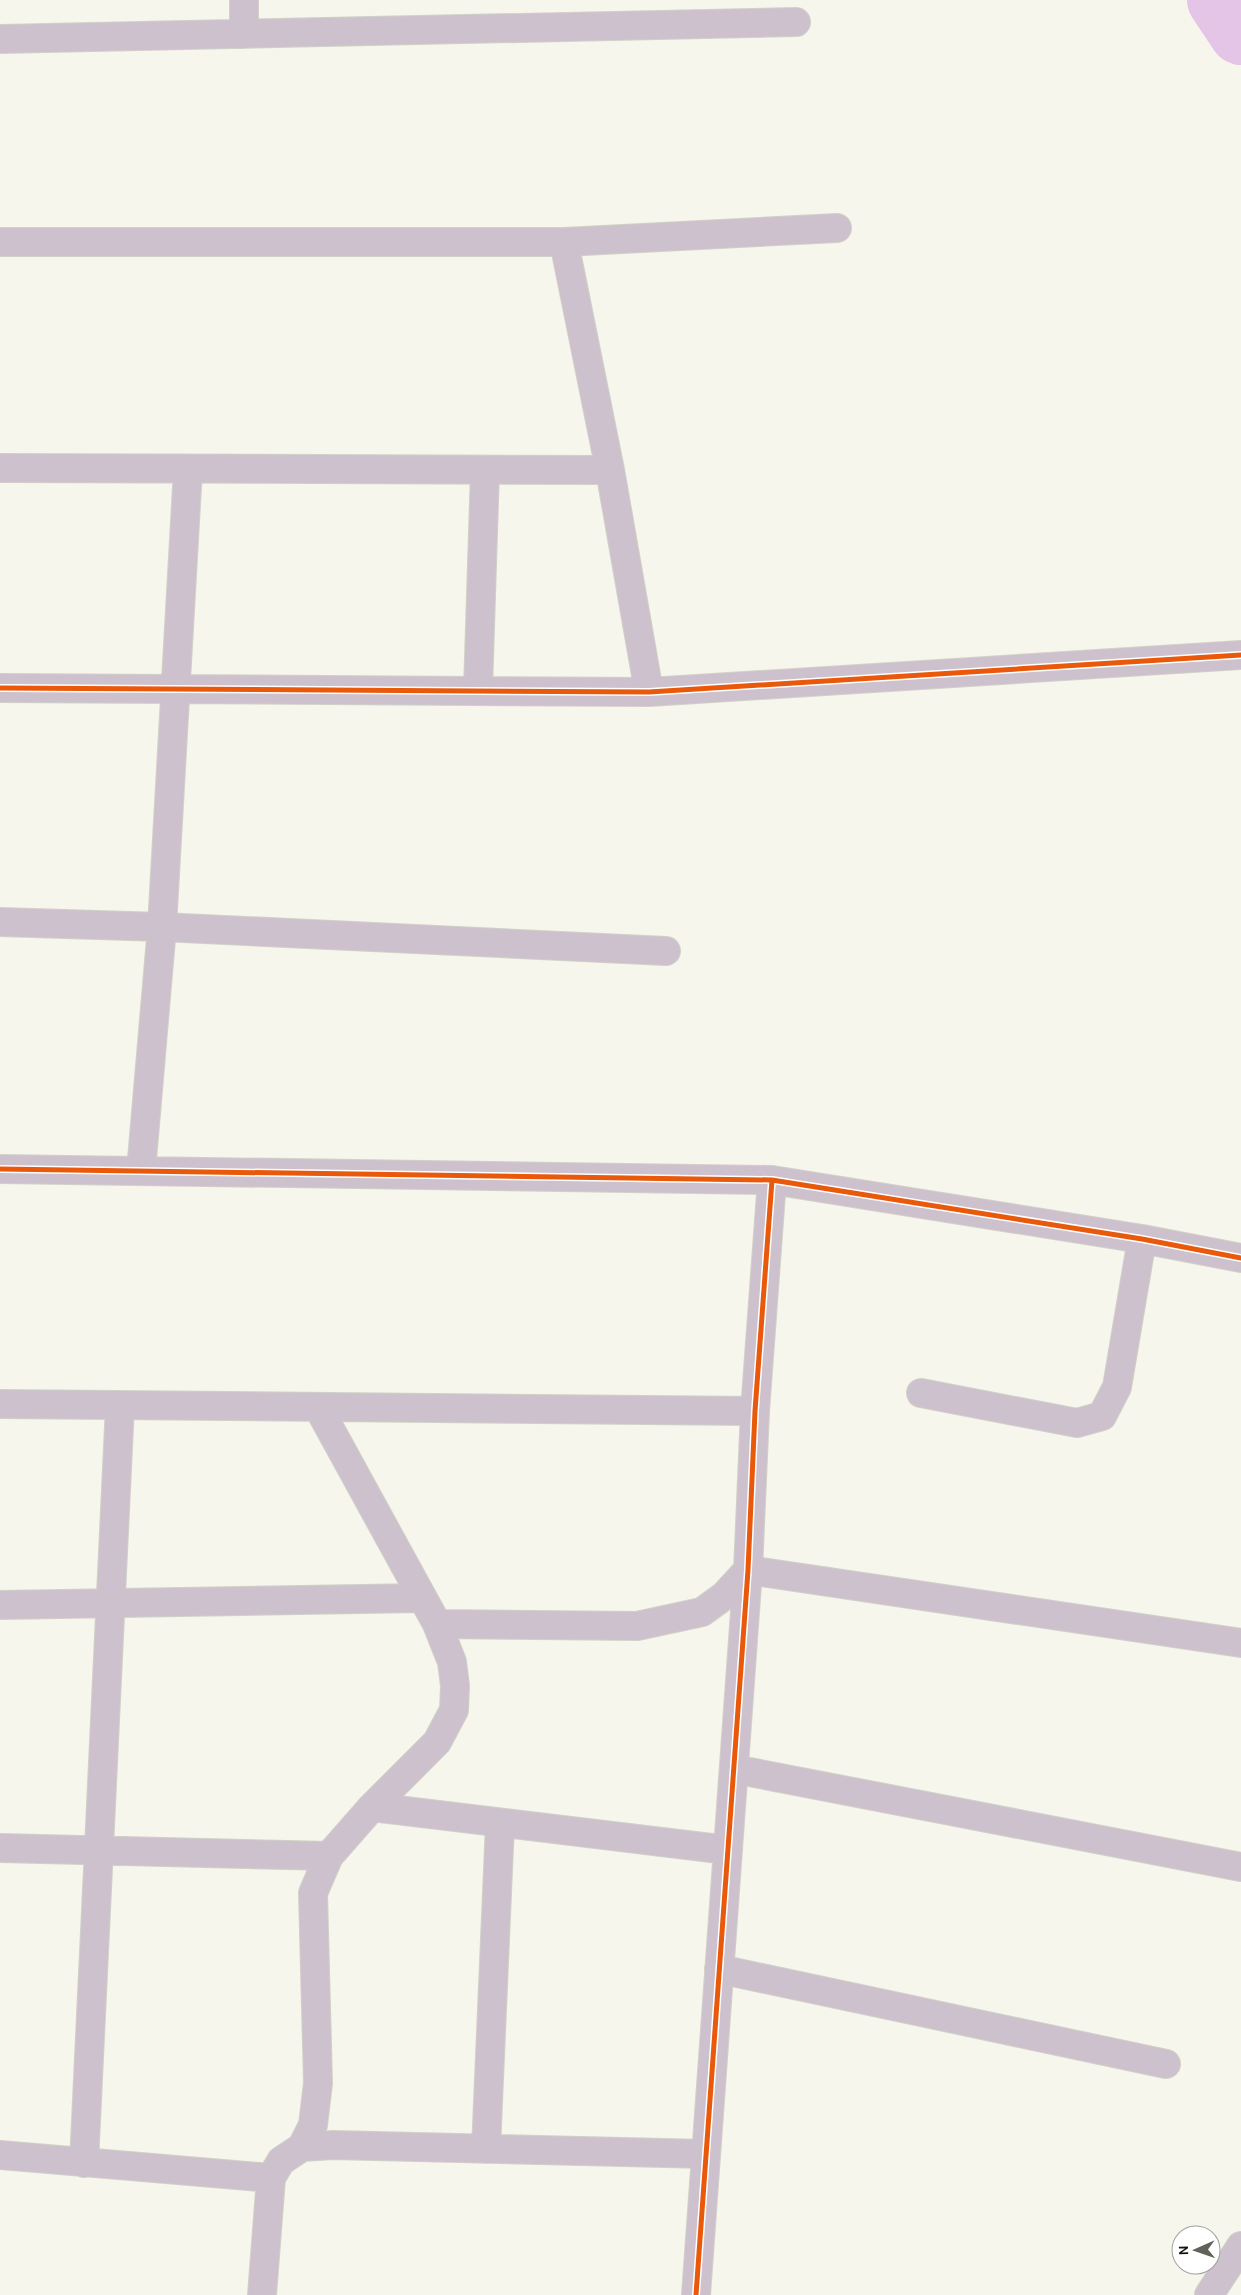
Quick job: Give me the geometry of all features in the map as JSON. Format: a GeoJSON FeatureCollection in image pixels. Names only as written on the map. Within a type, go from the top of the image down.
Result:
{"type":"FeatureCollection","features":[{"type":"Feature","properties":{"kind":"street"},"geometry":{"type":"LineString","coordinates":[[244,0],[244,34]]}},
{"type":"Feature","properties":{"kind":"street"},"geometry":{"type":"LineString","coordinates":[[0,39],[796,22]]}},
{"type":"Feature","properties":{"kind":"street"},"geometry":{"type":"LineString","coordinates":[[0,242],[564,242],[837,228]]}},
{"type":"Feature","properties":{"kind":"street"},"geometry":{"type":"LineString","coordinates":[[564,242],[610,470],[649,692]]}},
{"type":"Feature","properties":{"kind":"street"},"geometry":{"type":"LineString","coordinates":[[0,468],[610,470]]}},
{"type":"Feature","properties":{"kind":"street"},"geometry":{"type":"LineString","coordinates":[[141,1171],[162,927],[188,470]]}},
{"type":"Feature","properties":{"kind":"street"},"geometry":{"type":"LineString","coordinates":[[478,690],[485,470]]}},
{"type":"Feature","properties":{"kind":"street"},"geometry":{"type":"LineString","coordinates":[[0,688],[649,692],[1241,655]]}},
{"type":"Feature","properties":{"kind":"street"},"geometry":{"type":"LineString","coordinates":[[0,922],[162,927],[666,951]]}},
{"type":"Feature","properties":{"kind":"street"},"geometry":{"type":"LineString","coordinates":[[0,1169],[772,1180],[1142,1239],[1241,1258]]}},
{"type":"Feature","properties":{"kind":"street"},"geometry":{"type":"LineString","coordinates":[[696,2295],[748,1570],[755,1412],[772,1180]]}},
{"type":"Feature","properties":{"kind":"street"},"geometry":{"type":"LineString","coordinates":[[920,1393],[1077,1423],[1102,1416],[1117,1387],[1142,1239]]}},
{"type":"Feature","properties":{"kind":"street"},"geometry":{"type":"LineString","coordinates":[[0,1404],[755,1412]]}},
{"type":"Feature","properties":{"kind":"street"},"geometry":{"type":"LineString","coordinates":[[84,2163],[120,1405]]}},
{"type":"Feature","properties":{"kind":"street"},"geometry":{"type":"LineString","coordinates":[[262,2295],[271,2178],[281,2161],[302,2147],[313,2125],[318,2083],[313,1892],[329,1856],[372,1807],[437,1742],[454,1710],[455,1686],[452,1662],[437,1624],[318,1407]]}},
{"type":"Feature","properties":{"kind":"street"},"geometry":{"type":"LineString","coordinates":[[437,1624],[637,1626],[702,1612],[724,1596],[748,1570]]}},
{"type":"Feature","properties":{"kind":"street"},"geometry":{"type":"LineString","coordinates":[[748,1570],[1241,1643]]}},
{"type":"Feature","properties":{"kind":"street"},"geometry":{"type":"LineString","coordinates":[[0,1605],[422,1598]]}},
{"type":"Feature","properties":{"kind":"street"},"geometry":{"type":"LineString","coordinates":[[734,1769],[1241,1867]]}},
{"type":"Feature","properties":{"kind":"street"},"geometry":{"type":"LineString","coordinates":[[372,1807],[728,1850]]}},
{"type":"Feature","properties":{"kind":"street"},"geometry":{"type":"LineString","coordinates":[[486,2149],[500,1823]]}},
{"type":"Feature","properties":{"kind":"street"},"geometry":{"type":"LineString","coordinates":[[0,1848],[329,1856]]}},
{"type":"Feature","properties":{"kind":"street"},"geometry":{"type":"LineString","coordinates":[[720,1969],[1166,2064]]}},
{"type":"Feature","properties":{"kind":"street"},"geometry":{"type":"LineString","coordinates":[[302,2147],[333,2145],[706,2154]]}},
{"type":"Feature","properties":{"kind":"street"},"geometry":{"type":"LineString","coordinates":[[0,2155],[271,2178]]}},
{"type":"Feature","properties":{"kind":"street"},"geometry":{"type":"LineString","coordinates":[[1209,2295],[1241,2246]]}},
{"type":"Feature","properties":{"kind":"waterway"},"geometry":{"type":"LineString","coordinates":[[1219,0],[1241,33]]}},
{"type":"Feature","properties":{"kind":"cycle path"},"geometry":{"type":"LineString","coordinates":[[0,688],[649,692],[1241,655]]}},
{"type":"Feature","properties":{"kind":"cycle path"},"geometry":{"type":"LineString","coordinates":[[0,1169],[772,1180],[1142,1239],[1241,1258]]}},
{"type":"Feature","properties":{"kind":"cycle path"},"geometry":{"type":"LineString","coordinates":[[696,2295],[748,1570],[755,1411],[772,1180]]}}]}
